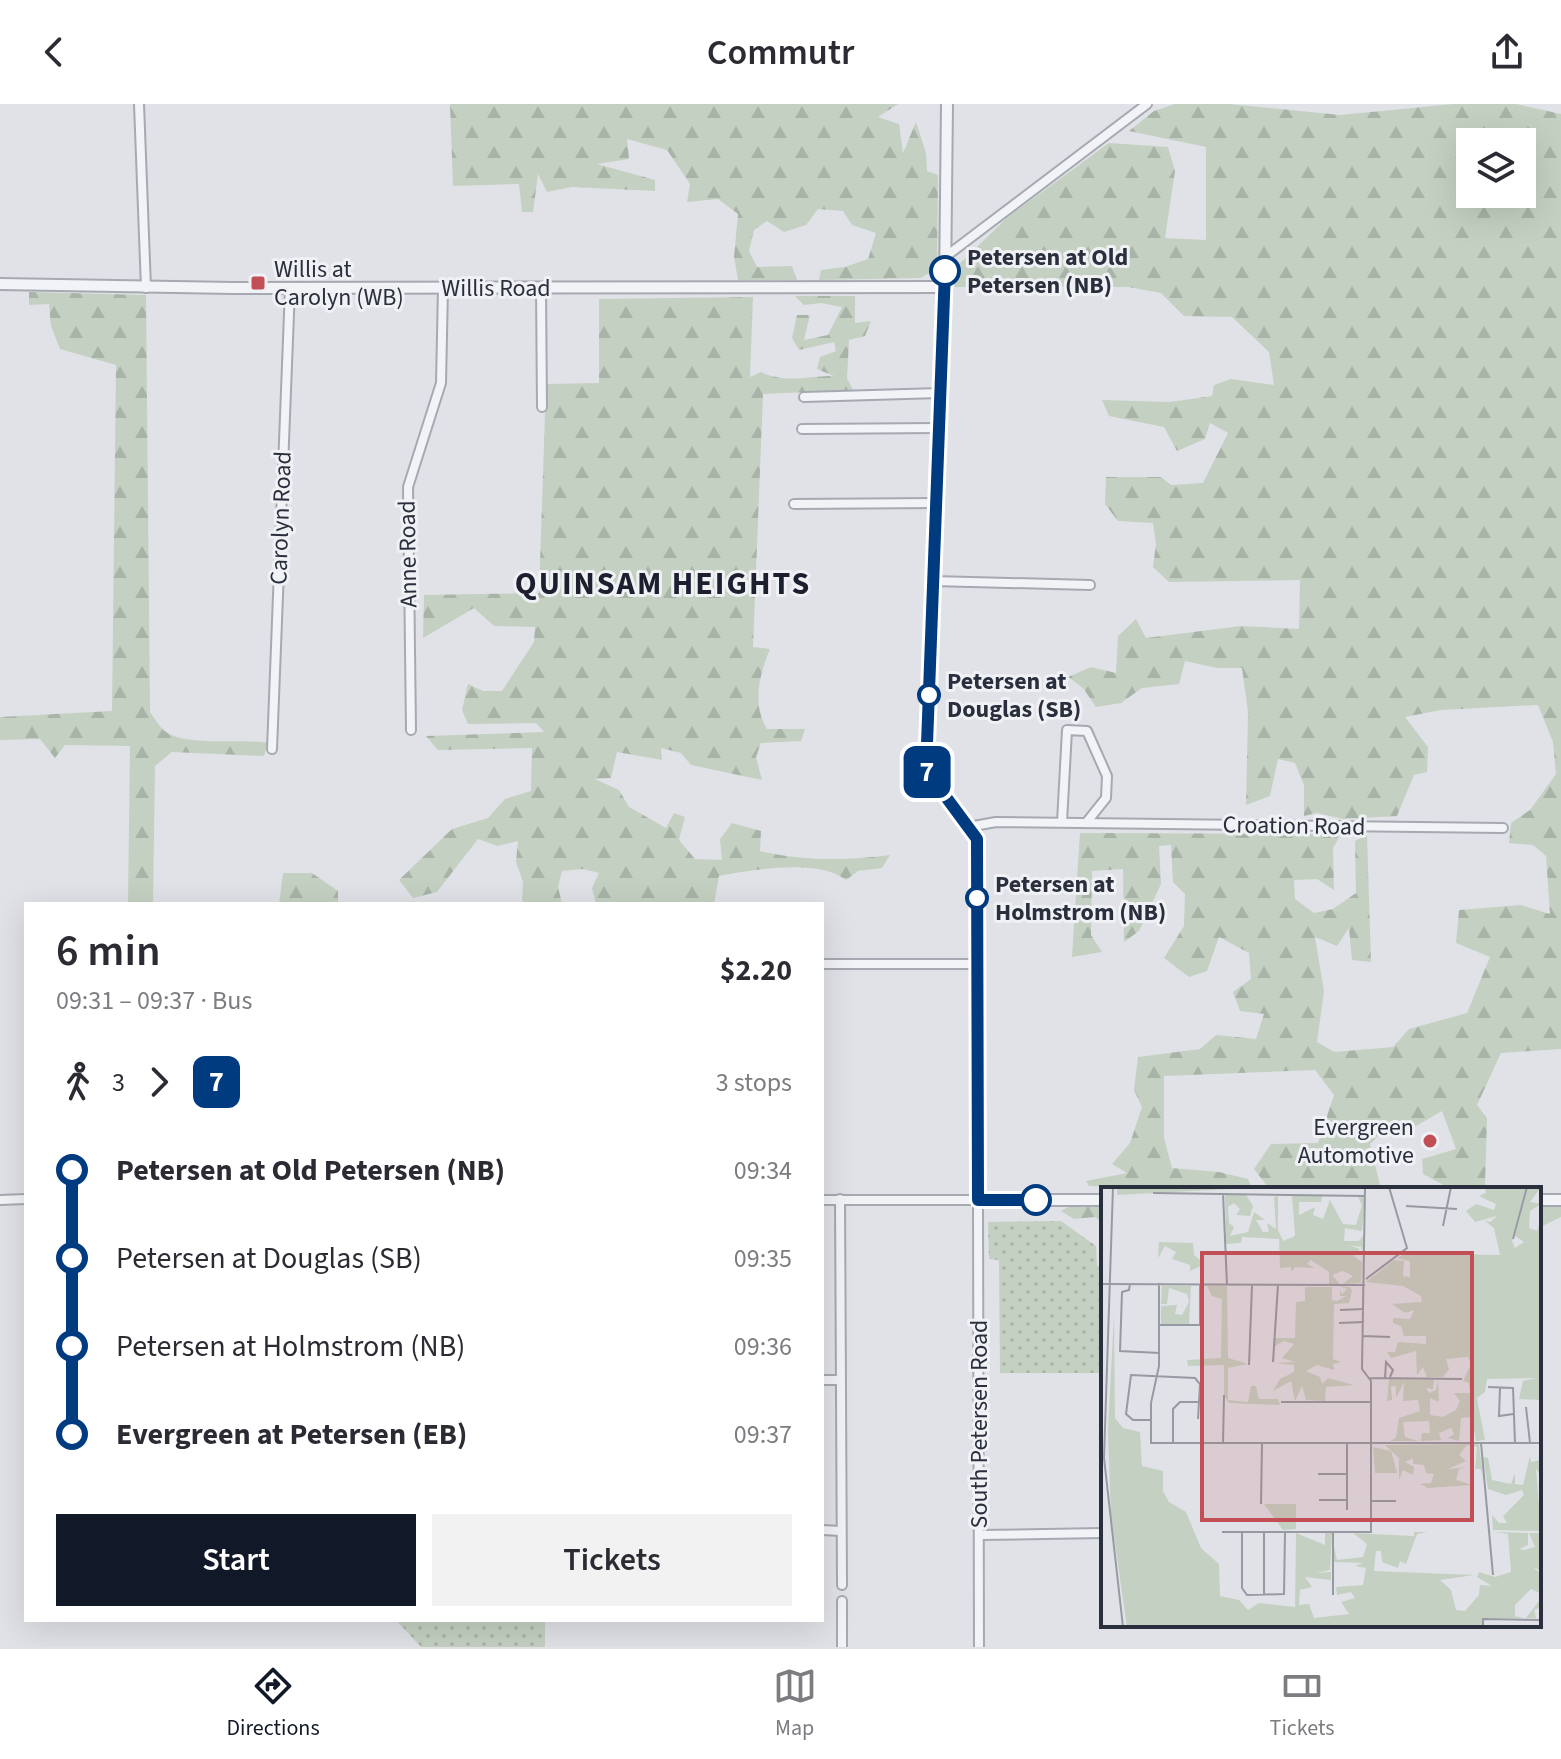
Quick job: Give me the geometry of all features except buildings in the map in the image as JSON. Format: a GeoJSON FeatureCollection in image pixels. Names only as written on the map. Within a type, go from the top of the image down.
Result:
{"type":"FeatureCollection","features":[{"type":"Feature","properties":{"kind":"street"},"geometry":{"type":"LineString","coordinates":[[139,104],[146,288]]}},
{"type":"Feature","properties":{"kind":"street"},"geometry":{"type":"LineString","coordinates":[[947,104],[945,287],[926,770],[977,839],[978,1200]]}},
{"type":"Feature","properties":{"kind":"street"},"geometry":{"type":"LineString","coordinates":[[945,257],[1147,104]]}},
{"type":"Feature","properties":{"kind":"street","name":"Willis Road"},"geometry":{"type":"LineString","coordinates":[[0,284],[146,288],[945,287]]}},
{"type":"Feature","properties":{"kind":"street","name":"Carolyn Road"},"geometry":{"type":"LineString","coordinates":[[272,749],[290,288]]}},
{"type":"Feature","properties":{"kind":"street","name":"Anne Road"},"geometry":{"type":"LineString","coordinates":[[411,730],[408,487],[441,383],[443,288]]}},
{"type":"Feature","properties":{"kind":"street"},"geometry":{"type":"LineString","coordinates":[[541,288],[542,407]]}},
{"type":"Feature","properties":{"kind":"street"},"geometry":{"type":"LineString","coordinates":[[804,397],[940,393]]}},
{"type":"Feature","properties":{"kind":"street"},"geometry":{"type":"LineString","coordinates":[[802,429],[939,428]]}},
{"type":"Feature","properties":{"kind":"street"},"geometry":{"type":"LineString","coordinates":[[794,504],[936,503]]}},
{"type":"Feature","properties":{"kind":"street"},"geometry":{"type":"LineString","coordinates":[[933,581],[1090,585]]}},
{"type":"Feature","properties":{"kind":"street"},"geometry":{"type":"LineString","coordinates":[[1062,822],[1067,730],[1087,731],[1107,776],[1106,798],[1086,823]]}},
{"type":"Feature","properties":{"kind":"street","name":"Croation Road"},"geometry":{"type":"LineString","coordinates":[[968,827],[996,822],[1062,822],[1503,828]]}},
{"type":"Feature","properties":{"kind":"street"},"geometry":{"type":"LineString","coordinates":[[824,964],[977,964]]}},
{"type":"Feature","properties":{"kind":"street"},"geometry":{"type":"LineString","coordinates":[[0,1200],[24,1199]]}},
{"type":"Feature","properties":{"kind":"street"},"geometry":{"type":"LineString","coordinates":[[840,1199],[842,1585]]}},
{"type":"Feature","properties":{"kind":"street"},"geometry":{"type":"LineString","coordinates":[[824,1200],[1101,1200]]}},
{"type":"Feature","properties":{"kind":"street","name":"South Petersen Road"},"geometry":{"type":"LineString","coordinates":[[978,1200],[979,1647]]}},
{"type":"Feature","properties":{"kind":"street"},"geometry":{"type":"LineString","coordinates":[[824,1380],[840,1380]]}},
{"type":"Feature","properties":{"kind":"street"},"geometry":{"type":"LineString","coordinates":[[824,1530],[841,1531]]}},
{"type":"Feature","properties":{"kind":"street"},"geometry":{"type":"LineString","coordinates":[[980,1535],[1101,1533]]}},
{"type":"Feature","properties":{"kind":"street"},"geometry":{"type":"LineString","coordinates":[[842,1601],[842,1647]]}},
{"type":"Feature","properties":{"kind":"green space"},"geometry":{"type":"Polygon","coordinates":[[[450,104],[898,104],[878,117],[899,124],[903,153],[916,122],[926,153],[927,171],[938,175],[937,268],[921,278],[819,280],[821,270],[845,267],[868,259],[876,233],[852,225],[843,211],[818,209],[806,225],[784,232],[767,221],[754,230],[749,251],[757,267],[792,266],[797,280],[738,280],[734,257],[738,214],[718,199],[687,202],[690,184],[667,150],[627,139],[629,159],[597,164],[655,180],[655,191],[572,187],[547,192],[538,174],[533,212],[522,212],[519,184],[453,186],[450,104]]]}},
{"type":"Feature","properties":{"kind":"green space"},"geometry":{"type":"Polygon","coordinates":[[[1175,104],[1230,104],[1340,115],[1454,104],[1516,104],[1561,114],[1561,1049],[1501,1053],[1477,1105],[1487,1118],[1485,1187],[1447,1187],[1423,1174],[1422,1159],[1456,1149],[1442,1111],[1402,1134],[1383,1131],[1370,1144],[1380,1185],[1267,1186],[1254,1169],[1271,1144],[1318,1143],[1334,1095],[1315,1070],[1164,1076],[1164,1138],[1172,1168],[1219,1172],[1248,1179],[1251,1187],[1089,1186],[1086,1181],[1127,1173],[1112,1164],[1130,1143],[1142,1107],[1134,1090],[1138,1057],[1200,1049],[1216,1035],[1256,1039],[1264,1014],[1240,1011],[1233,992],[1251,979],[1249,953],[1219,937],[1207,971],[1189,977],[1164,958],[1184,926],[1185,894],[1173,882],[1171,845],[1159,846],[1161,884],[1139,931],[1124,942],[1123,869],[1092,871],[1091,935],[1102,952],[1072,957],[1080,833],[1341,834],[1333,848],[1334,890],[1317,879],[1294,880],[1295,899],[1314,913],[1333,909],[1356,893],[1355,841],[1367,835],[1371,962],[1352,960],[1349,928],[1337,946],[1315,937],[1324,991],[1317,1042],[1334,1052],[1393,1047],[1409,1029],[1467,1013],[1490,957],[1456,943],[1459,910],[1521,905],[1550,914],[1546,856],[1533,845],[1509,843],[1511,823],[1530,810],[1556,774],[1553,742],[1538,705],[1441,710],[1405,717],[1428,747],[1427,772],[1414,775],[1397,816],[1343,819],[1317,813],[1304,816],[1304,785],[1295,763],[1278,759],[1270,796],[1246,805],[1248,712],[1242,668],[1217,668],[1185,661],[1179,684],[1142,688],[1121,703],[1096,707],[1083,688],[1068,677],[1091,667],[1116,673],[1118,636],[1136,619],[1146,638],[1241,626],[1299,629],[1300,580],[1169,582],[1153,567],[1156,544],[1153,523],[1118,521],[1105,504],[1106,477],[1161,477],[1171,485],[1203,483],[1228,433],[1210,423],[1205,439],[1177,451],[1164,427],[1109,416],[1102,400],[1170,402],[1212,396],[1214,385],[1231,379],[1274,385],[1269,352],[1232,317],[1184,316],[1161,293],[1128,287],[955,287],[952,271],[1009,216],[1109,143],[1168,147],[1175,171],[1165,238],[1206,240],[1206,147],[1129,131],[1154,111],[1175,104]]]}},
{"type":"Feature","properties":{"kind":"green space"},"geometry":{"type":"Polygon","coordinates":[[[29,292],[146,295],[150,712],[164,730],[176,737],[268,743],[264,756],[172,752],[155,766],[153,902],[128,902],[130,746],[65,745],[55,758],[40,739],[0,740],[0,717],[112,711],[116,365],[60,349],[51,326],[49,304],[29,305],[29,292]]]}},
{"type":"Feature","properties":{"kind":"green space"},"geometry":{"type":"Polygon","coordinates":[[[795,296],[855,296],[855,323],[871,321],[865,336],[849,340],[847,378],[853,390],[763,394],[753,647],[770,649],[760,679],[758,700],[767,729],[805,729],[801,741],[761,743],[756,757],[762,780],[691,765],[681,753],[661,748],[662,760],[617,752],[611,778],[595,779],[619,790],[629,807],[666,828],[674,813],[685,817],[679,840],[695,859],[722,860],[720,839],[732,823],[761,831],[760,851],[825,859],[890,855],[882,868],[858,871],[846,880],[834,873],[802,867],[719,876],[714,902],[596,902],[592,888],[599,873],[583,869],[562,871],[558,887],[562,902],[522,902],[523,882],[516,862],[518,841],[497,846],[478,839],[437,892],[413,898],[399,880],[452,829],[488,818],[505,799],[531,791],[532,748],[438,750],[426,736],[544,732],[536,723],[468,724],[462,710],[468,684],[483,691],[502,691],[534,642],[535,627],[494,626],[474,608],[423,638],[424,595],[539,593],[546,384],[599,383],[599,299],[753,297],[750,377],[761,372],[788,379],[834,376],[817,369],[820,357],[836,351],[834,342],[799,350],[792,338],[797,315],[810,315],[804,340],[828,335],[842,307],[821,303],[804,305],[795,296]]]}},
{"type":"Feature","properties":{"kind":"green space"},"geometry":{"type":"Polygon","coordinates":[[[283,873],[312,873],[338,891],[338,902],[279,902],[283,873]]]}},
{"type":"Feature","properties":{"kind":"green space"},"geometry":{"type":"Polygon","coordinates":[[[1074,1204],[1101,1205],[1101,1222],[1095,1217],[1074,1219],[1061,1211],[1074,1204]]]}},
{"type":"Feature","properties":{"kind":"green space"},"geometry":{"type":"Polygon","coordinates":[[[1541,1204],[1561,1204],[1561,1217],[1541,1227],[1541,1204]]]}},
{"type":"Feature","properties":{"kind":"green space"},"geometry":{"type":"Polygon","coordinates":[[[1061,1221],[1096,1246],[1097,1265],[1101,1269],[1101,1373],[1000,1373],[999,1260],[989,1259],[988,1222],[1061,1221]]]}},
{"type":"Feature","properties":{"kind":"green space"},"geometry":{"type":"Polygon","coordinates":[[[398,1622],[545,1622],[545,1647],[421,1647],[398,1622]]]}},
{"type":"Feature","properties":{"kind":"bus line","name":"7"},"geometry":{"type":"LineString","coordinates":[[945,271],[926,770],[977,839],[978,1200],[1036,1200]]}},
{"type":"Feature","properties":{"kind":"place","name":"Petersen at Old Petersen (NB)"},"geometry":{"type":"Point","coordinates":[945,271]}},
{"type":"Feature","properties":{"kind":"place","name":"Willis at Carolyn (WB)"},"geometry":{"type":"Point","coordinates":[258,283]}},
{"type":"Feature","properties":{"kind":"place","name":"Petersen at Douglas (SB)"},"geometry":{"type":"Point","coordinates":[929,695]}},
{"type":"Feature","properties":{"kind":"place","name":"Petersen at Holmstrom (NB)"},"geometry":{"type":"Point","coordinates":[977,898]}},
{"type":"Feature","properties":{"kind":"place","name":"Evergreen Automotive"},"geometry":{"type":"Point","coordinates":[1430,1141]}},
{"type":"Feature","properties":{"kind":"district","name":"QUINSAM HEIGHTS"},"geometry":{"type":"Point","coordinates":[663,584]}}]}
